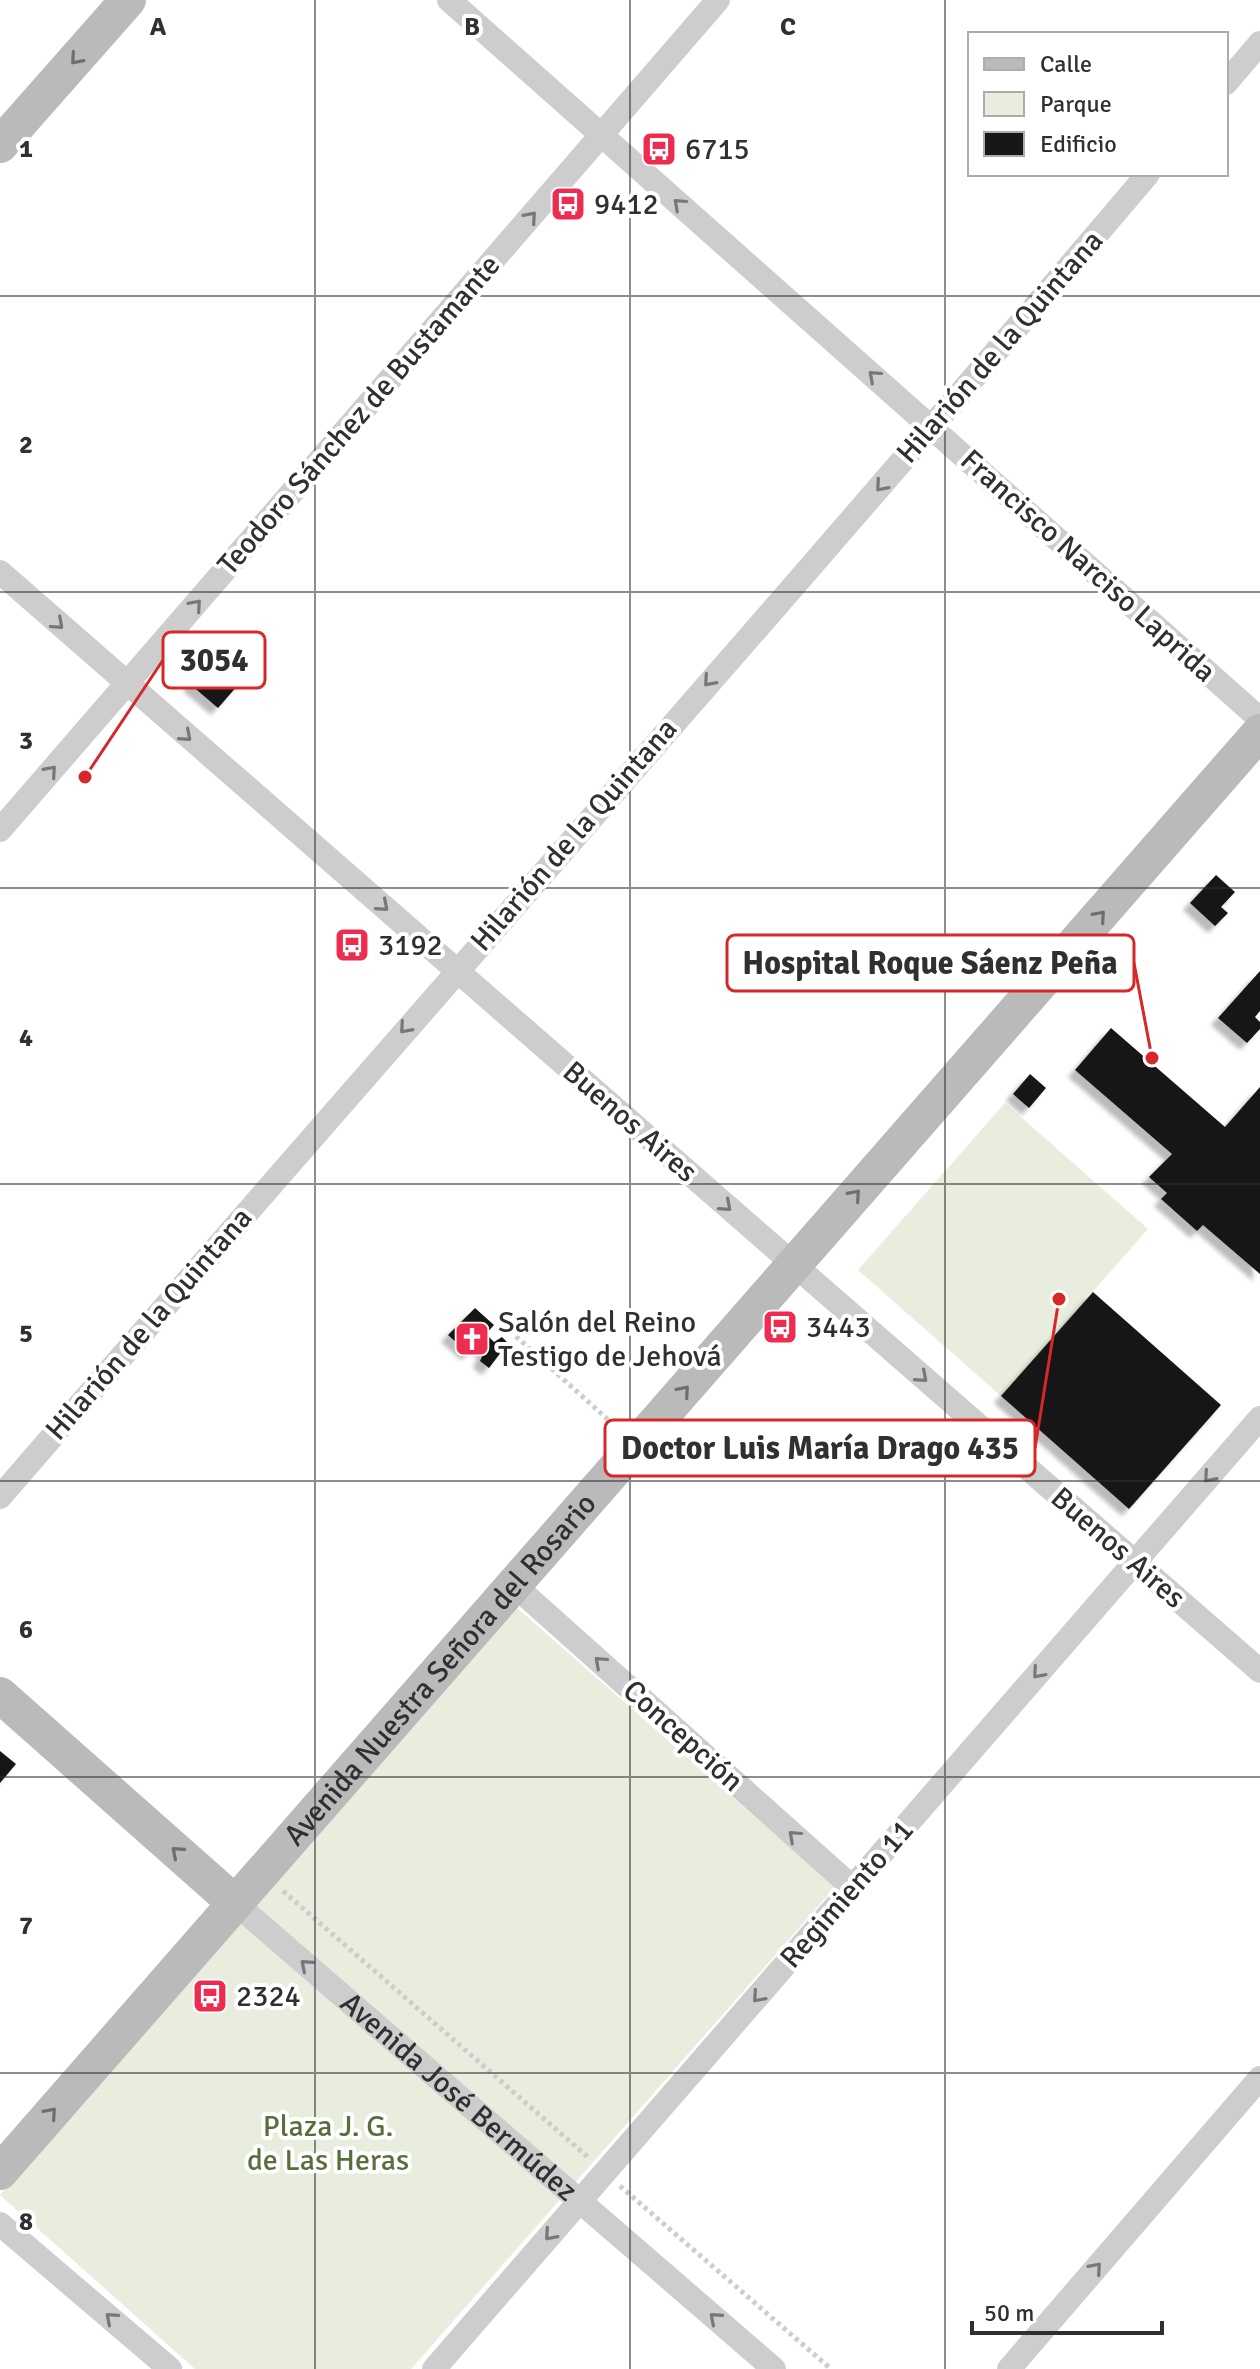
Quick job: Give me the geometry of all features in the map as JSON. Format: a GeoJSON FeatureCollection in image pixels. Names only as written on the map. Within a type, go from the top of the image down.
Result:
{"type":"FeatureCollection","features":[{"type":"Feature","properties":{"kind":"street"},"geometry":{"type":"LineString","coordinates":[[0,145],[128,0]]}},
{"type":"Feature","properties":{"kind":"street","name":"Francisco Narciso Laprida"},"geometry":{"type":"LineString","coordinates":[[449,0],[1260,719]]}},
{"type":"Feature","properties":{"kind":"street","name":"Teodoro Sánchez de Bustamante"},"geometry":{"type":"LineString","coordinates":[[0,830],[718,0]]}},
{"type":"Feature","properties":{"kind":"street"},"geometry":{"type":"LineString","coordinates":[[1228,81],[1260,43]]}},
{"type":"Feature","properties":{"kind":"street","name":"Hilarión de la Quintana"},"geometry":{"type":"LineString","coordinates":[[0,1497],[456,969],[932,428],[1146,176]]}},
{"type":"Feature","properties":{"kind":"street","name":"Buenos Aires"},"geometry":{"type":"LineString","coordinates":[[0,572],[1260,1671]]}},
{"type":"Feature","properties":{"kind":"street","name":"Avenida Nuestra Señora del Rosario"},"geometry":{"type":"LineString","coordinates":[[0,2172],[1260,732]]}},
{"type":"Feature","properties":{"kind":"street","name":"Regimiento 11"},"geometry":{"type":"LineString","coordinates":[[434,2369],[1260,1418]]}},
{"type":"Feature","properties":{"kind":"street","name":"Concepción"},"geometry":{"type":"LineString","coordinates":[[514,1585],[852,1887]]}},
{"type":"Feature","properties":{"kind":"street","name":"Avenida José Bermúdez"},"geometry":{"type":"LineString","coordinates":[[0,1695],[235,1903],[774,2369]]}},
{"type":"Feature","properties":{"kind":"street"},"geometry":{"type":"LineString","coordinates":[[1009,2369],[1260,2078]]}},
{"type":"Feature","properties":{"kind":"street"},"geometry":{"type":"LineString","coordinates":[[0,2224],[170,2369]]}},
{"type":"Feature","properties":{"kind":"path"},"geometry":{"type":"LineString","coordinates":[[510,1331],[637,1445]]}},
{"type":"Feature","properties":{"kind":"path"},"geometry":{"type":"LineString","coordinates":[[262,1873],[831,2369]]}},
{"type":"Feature","properties":{"kind":"green space"},"geometry":{"type":"Polygon","coordinates":[[[1005,1103],[1148,1229],[1001,1396],[858,1270],[1005,1103]]]}},
{"type":"Feature","properties":{"kind":"green space","name":"Plaza J. G. de Las Heras"},"geometry":{"type":"Polygon","coordinates":[[[516,1607],[835,1887],[411,2369],[195,2369],[0,2195],[516,1607]]]}},
{"type":"Feature","properties":{"kind":"building"},"geometry":{"type":"Polygon","coordinates":[[[212,636],[252,669],[218,708],[191,685],[192,661],[212,636]]]}},
{"type":"Feature","properties":{"kind":"building"},"geometry":{"type":"Polygon","coordinates":[[[1216,875],[1235,892],[1221,907],[1228,913],[1215,926],[1190,903],[1216,875]]]}},
{"type":"Feature","properties":{"kind":"building"},"geometry":{"type":"Polygon","coordinates":[[[1260,971],[1260,1011],[1255,1017],[1260,1022],[1260,1029],[1247,1043],[1218,1018],[1260,971]]]}},
{"type":"Feature","properties":{"kind":"building"},"geometry":{"type":"Polygon","coordinates":[[[1111,1028],[1225,1127],[1260,1087],[1260,1274],[1203,1225],[1197,1231],[1161,1199],[1167,1193],[1149,1177],[1172,1154],[1075,1070],[1111,1028]]]}},
{"type":"Feature","properties":{"kind":"building"},"geometry":{"type":"Polygon","coordinates":[[[1030,1074],[1046,1088],[1029,1108],[1013,1094],[1030,1074]]]}},
{"type":"Feature","properties":{"kind":"building"},"geometry":{"type":"Polygon","coordinates":[[[1093,1292],[1221,1405],[1129,1509],[1001,1396],[1093,1292]]]}},
{"type":"Feature","properties":{"kind":"building","name":"Salón del Reino Testigo de Jehová"},"geometry":{"type":"Polygon","coordinates":[[[475,1308],[494,1325],[486,1334],[494,1342],[502,1337],[508,1343],[489,1368],[480,1361],[484,1352],[478,1345],[468,1353],[448,1335],[475,1308]]]}},
{"type":"Feature","properties":{"kind":"building"},"geometry":{"type":"Polygon","coordinates":[[[0,1751],[16,1764],[0,1783],[0,1751]]]}},
{"type":"Feature","properties":{"kind":"place","name":"6715"},"geometry":{"type":"Point","coordinates":[659,149]}},
{"type":"Feature","properties":{"kind":"place","name":"9412"},"geometry":{"type":"Point","coordinates":[568,204]}},
{"type":"Feature","properties":{"kind":"place","name":"3054"},"geometry":{"type":"Point","coordinates":[85,777]}},
{"type":"Feature","properties":{"kind":"place","name":"3192"},"geometry":{"type":"Point","coordinates":[352,945]}},
{"type":"Feature","properties":{"kind":"place","name":"Hospital Roque Sáenz Peña"},"geometry":{"type":"Point","coordinates":[1152,1058]}},
{"type":"Feature","properties":{"kind":"place","name":"Doctor Luis María Drago 435"},"geometry":{"type":"Point","coordinates":[1059,1299]}},
{"type":"Feature","properties":{"kind":"place","name":"3443"},"geometry":{"type":"Point","coordinates":[780,1327]}},
{"type":"Feature","properties":{"kind":"place","name":"Salón del Reino Testigo de Jehová"},"geometry":{"type":"Point","coordinates":[472,1339]}},
{"type":"Feature","properties":{"kind":"place","name":"2324"},"geometry":{"type":"Point","coordinates":[210,1996]}}]}
